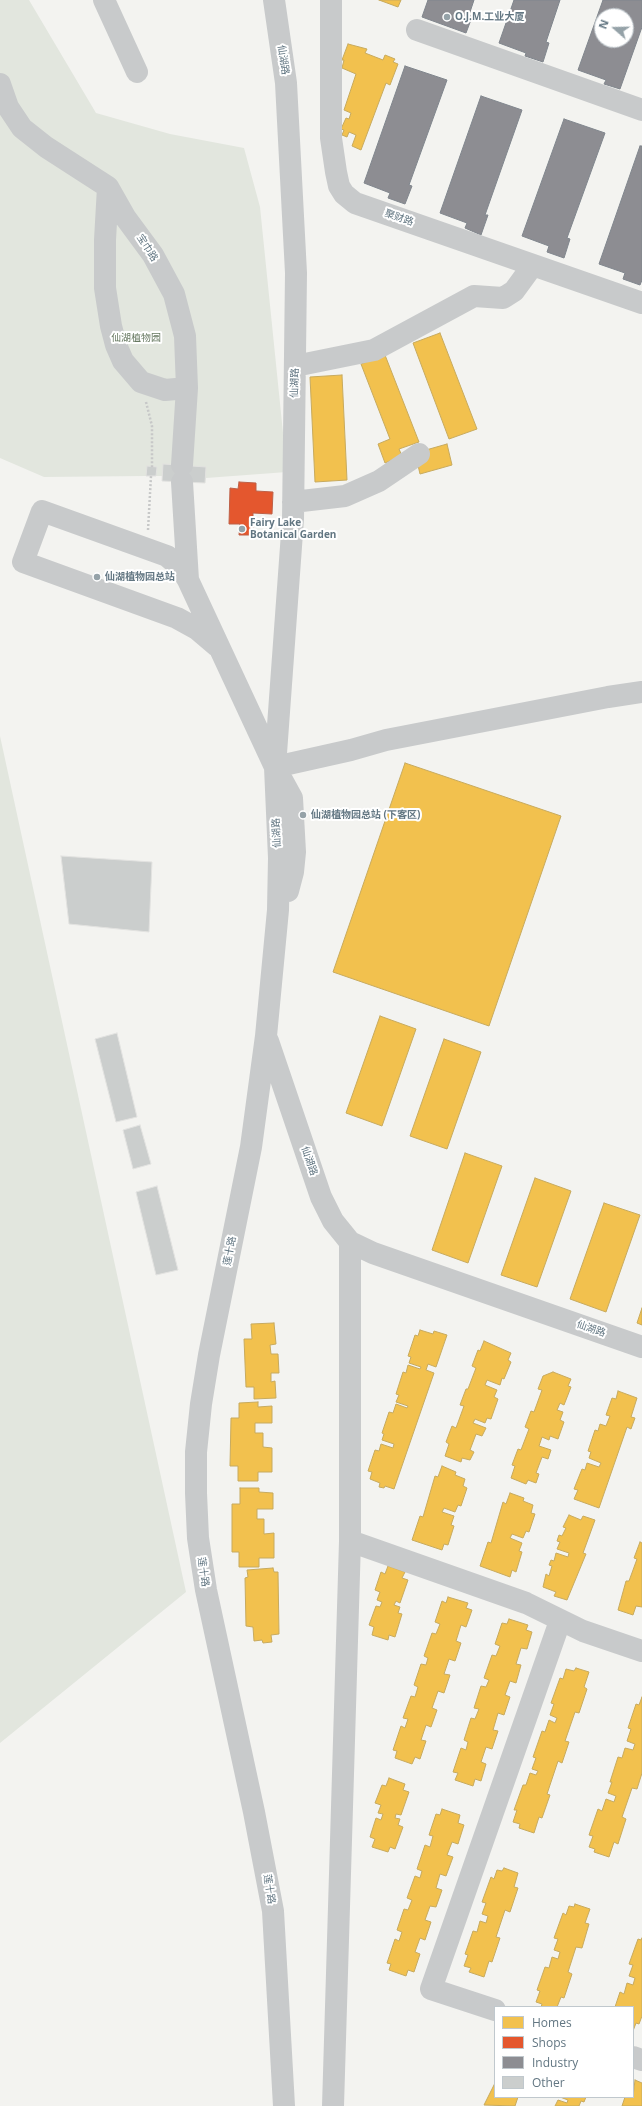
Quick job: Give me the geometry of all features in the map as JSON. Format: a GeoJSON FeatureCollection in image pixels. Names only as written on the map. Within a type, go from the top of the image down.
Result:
{"type":"FeatureCollection","features":[{"type":"Feature","properties":{"kind":"street"},"geometry":{"type":"LineString","coordinates":[[104,0],[137,72]]}},
{"type":"Feature","properties":{"kind":"street","name":"仙湖路"},"geometry":{"type":"LineString","coordinates":[[274,0],[286,83],[296,273],[293,502],[275,767],[279,858],[278,910],[266,1036],[321,1197],[333,1221],[350,1242],[374,1253],[642,1347]]}},
{"type":"Feature","properties":{"kind":"street","name":"聚财路"},"geometry":{"type":"LineString","coordinates":[[331,0],[331,138],[339,186],[344,194],[355,203],[642,303]]}},
{"type":"Feature","properties":{"kind":"street"},"geometry":{"type":"LineString","coordinates":[[417,30],[642,110]]}},
{"type":"Feature","properties":{"kind":"street","name":"宝巾路"},"geometry":{"type":"LineString","coordinates":[[0,84],[8,107],[22,128],[46,147],[108,187],[126,217],[153,255],[174,294],[185,336],[187,388],[182,474]]}},
{"type":"Feature","properties":{"kind":"street"},"geometry":{"type":"LineString","coordinates":[[108,187],[105,240],[105,288],[111,326],[123,361],[141,382],[165,390],[187,388]]}},
{"type":"Feature","properties":{"kind":"street"},"geometry":{"type":"LineString","coordinates":[[295,366],[374,350],[474,296],[503,298],[514,291],[533,265]]}},
{"type":"Feature","properties":{"kind":"street"},"geometry":{"type":"LineString","coordinates":[[293,502],[345,496],[379,481],[418,454]]}},
{"type":"Feature","properties":{"kind":"street","name":"仙湖路"},"geometry":{"type":"LineString","coordinates":[[182,474],[188,580],[275,767]]}},
{"type":"Feature","properties":{"kind":"street"},"geometry":{"type":"LineString","coordinates":[[188,580],[180,567],[166,556],[42,512],[23,562],[177,618],[197,629],[221,649]]}},
{"type":"Feature","properties":{"kind":"street"},"geometry":{"type":"LineString","coordinates":[[275,767],[386,740],[608,696],[642,692]]}},
{"type":"Feature","properties":{"kind":"street","name":"莲十路"},"geometry":{"type":"LineString","coordinates":[[266,1036],[251,1147],[209,1355],[201,1404],[196,1452],[196,1493],[198,1538],[206,1590],[254,1812],[273,1911],[284,2106]]}},
{"type":"Feature","properties":{"kind":"street"},"geometry":{"type":"LineString","coordinates":[[333,2106],[350,1541],[350,1242]]}},
{"type":"Feature","properties":{"kind":"street"},"geometry":{"type":"LineString","coordinates":[[350,1541],[526,1602],[560,1621],[583,1631],[642,1651]]}},
{"type":"Feature","properties":{"kind":"street"},"geometry":{"type":"LineString","coordinates":[[494,2010],[431,1989],[560,1621]]}},
{"type":"Feature","properties":{"kind":"path"},"geometry":{"type":"LineString","coordinates":[[141,382],[152,426],[152,467]]}},
{"type":"Feature","properties":{"kind":"path"},"geometry":{"type":"LineString","coordinates":[[147,548],[151,476]]}},
{"type":"Feature","properties":{"kind":"green space","name":"仙湖植物园"},"geometry":{"type":"Polygon","coordinates":[[[0,0],[29,0],[96,113],[170,134],[244,148],[260,207],[287,472],[206,478],[205,483],[162,481],[162,476],[44,477],[0,458],[0,0]]]}},
{"type":"Feature","properties":{"kind":"green space"},"geometry":{"type":"Polygon","coordinates":[[[0,736],[186,1592],[0,1743],[0,736]]]}},
{"type":"Feature","properties":{"kind":"building: Homes"},"geometry":{"type":"Polygon","coordinates":[[[379,0],[401,0],[398,7],[379,0]]]}},
{"type":"Feature","properties":{"kind":"building: Homes"},"geometry":{"type":"Polygon","coordinates":[[[348,44],[367,49],[365,53],[383,60],[385,55],[395,59],[393,62],[398,64],[390,85],[386,83],[361,150],[352,146],[356,135],[349,132],[347,137],[342,135],[344,130],[341,129],[346,118],[349,119],[351,113],[344,110],[356,74],[342,68],[344,60],[342,60],[348,44]]]}},
{"type":"Feature","properties":{"kind":"building: Homes"},"geometry":{"type":"Polygon","coordinates":[[[440,333],[477,429],[449,439],[413,343],[440,333]]]}},
{"type":"Feature","properties":{"kind":"building: Homes"},"geometry":{"type":"Polygon","coordinates":[[[385,355],[419,442],[399,449],[402,456],[385,463],[378,444],[390,439],[361,364],[385,355]]]}},
{"type":"Feature","properties":{"kind":"building: Homes"},"geometry":{"type":"Polygon","coordinates":[[[342,375],[347,480],[315,482],[310,377],[342,375]]]}},
{"type":"Feature","properties":{"kind":"building: Homes"},"geometry":{"type":"Polygon","coordinates":[[[447,444],[452,465],[420,474],[417,461],[426,450],[447,444]]]}},
{"type":"Feature","properties":{"kind":"building: Homes"},"geometry":{"type":"Polygon","coordinates":[[[405,763],[561,816],[489,1026],[333,972],[405,763]]]}},
{"type":"Feature","properties":{"kind":"building: Homes"},"geometry":{"type":"Polygon","coordinates":[[[380,1016],[416,1029],[382,1126],[346,1113],[380,1016]]]}},
{"type":"Feature","properties":{"kind":"building: Homes"},"geometry":{"type":"Polygon","coordinates":[[[444,1039],[481,1052],[447,1149],[410,1136],[444,1039]]]}},
{"type":"Feature","properties":{"kind":"building: Homes"},"geometry":{"type":"Polygon","coordinates":[[[465,1153],[502,1166],[468,1263],[432,1250],[465,1153]]]}},
{"type":"Feature","properties":{"kind":"building: Homes"},"geometry":{"type":"Polygon","coordinates":[[[535,1178],[571,1191],[537,1287],[501,1275],[535,1178]]]}},
{"type":"Feature","properties":{"kind":"building: Homes"},"geometry":{"type":"Polygon","coordinates":[[[604,1203],[640,1215],[606,1312],[570,1299],[604,1203]]]}},
{"type":"Feature","properties":{"kind":"building: Homes"},"geometry":{"type":"Polygon","coordinates":[[[642,1308],[642,1325],[637,1323],[642,1308]]]}},
{"type":"Feature","properties":{"kind":"building: Homes"},"geometry":{"type":"Polygon","coordinates":[[[274,1323],[276,1344],[270,1345],[271,1354],[278,1354],[279,1373],[271,1373],[271,1382],[275,1381],[276,1398],[254,1399],[254,1387],[246,1387],[244,1339],[252,1339],[251,1324],[274,1323]]]}},
{"type":"Feature","properties":{"kind":"building: Homes"},"geometry":{"type":"Polygon","coordinates":[[[420,1330],[433,1334],[434,1331],[447,1335],[436,1367],[428,1364],[426,1370],[434,1373],[394,1489],[385,1486],[384,1488],[379,1487],[380,1483],[370,1479],[372,1472],[368,1471],[375,1450],[379,1451],[381,1444],[393,1448],[394,1444],[382,1440],[384,1434],[382,1433],[389,1412],[393,1413],[396,1404],[407,1408],[408,1406],[396,1402],[399,1395],[396,1394],[403,1372],[406,1373],[408,1365],[420,1369],[421,1367],[409,1363],[411,1357],[408,1356],[415,1335],[418,1336],[420,1330]]]}},
{"type":"Feature","properties":{"kind":"building: Homes"},"geometry":{"type":"Polygon","coordinates":[[[484,1341],[511,1353],[508,1360],[511,1362],[504,1379],[502,1378],[500,1385],[487,1380],[485,1385],[497,1390],[494,1397],[498,1399],[491,1419],[487,1418],[485,1423],[475,1419],[473,1423],[486,1428],[482,1436],[476,1434],[470,1450],[474,1452],[470,1460],[462,1458],[461,1462],[445,1456],[449,1444],[446,1442],[452,1426],[456,1428],[464,1406],[460,1405],[476,1368],[472,1366],[478,1350],[480,1351],[484,1341]]]}},
{"type":"Feature","properties":{"kind":"building: Homes"},"geometry":{"type":"Polygon","coordinates":[[[553,1372],[571,1379],[568,1386],[571,1387],[564,1405],[560,1403],[557,1410],[563,1412],[560,1420],[564,1422],[558,1439],[550,1436],[549,1440],[542,1437],[539,1446],[551,1450],[548,1459],[542,1457],[536,1473],[539,1474],[536,1483],[528,1480],[526,1484],[511,1478],[515,1466],[512,1465],[518,1449],[521,1450],[529,1429],[525,1427],[531,1411],[534,1412],[542,1390],[538,1389],[543,1376],[553,1372]]]}},
{"type":"Feature","properties":{"kind":"building: Homes"},"geometry":{"type":"Polygon","coordinates":[[[618,1391],[637,1398],[631,1417],[635,1418],[631,1429],[627,1427],[599,1508],[574,1499],[578,1490],[574,1489],[582,1469],[585,1470],[587,1463],[599,1467],[601,1463],[589,1458],[591,1452],[588,1451],[595,1430],[598,1431],[600,1424],[606,1426],[610,1416],[606,1415],[612,1398],[616,1399],[618,1391]]]}},
{"type":"Feature","properties":{"kind":"building: Homes"},"geometry":{"type":"Polygon","coordinates":[[[258,1402],[258,1407],[272,1406],[272,1423],[255,1423],[255,1433],[263,1433],[263,1447],[272,1448],[272,1472],[258,1472],[258,1481],[238,1481],[238,1466],[230,1466],[231,1418],[239,1418],[239,1403],[258,1402]]]}},
{"type":"Feature","properties":{"kind":"building: Homes"},"geometry":{"type":"Polygon","coordinates":[[[442,1466],[456,1472],[455,1475],[465,1479],[463,1486],[467,1488],[461,1506],[458,1505],[455,1512],[444,1508],[442,1512],[454,1516],[451,1525],[454,1526],[448,1545],[444,1544],[442,1550],[412,1540],[420,1516],[423,1517],[435,1476],[438,1477],[442,1466]]]}},
{"type":"Feature","properties":{"kind":"building: Homes"},"geometry":{"type":"Polygon","coordinates":[[[240,1488],[259,1488],[259,1492],[273,1493],[273,1509],[257,1509],[257,1519],[264,1519],[264,1534],[274,1533],[274,1558],[259,1558],[259,1567],[239,1567],[239,1552],[232,1552],[232,1504],[240,1504],[240,1488]]]}},
{"type":"Feature","properties":{"kind":"building: Homes"},"geometry":{"type":"Polygon","coordinates":[[[510,1493],[524,1498],[523,1501],[533,1505],[531,1513],[535,1514],[529,1532],[526,1531],[523,1538],[512,1534],[510,1538],[522,1543],[519,1551],[522,1552],[516,1572],[512,1570],[510,1577],[480,1566],[488,1542],[491,1543],[503,1502],[506,1504],[510,1493]]]}},
{"type":"Feature","properties":{"kind":"building: Homes"},"geometry":{"type":"Polygon","coordinates":[[[569,1515],[581,1520],[583,1516],[595,1520],[583,1553],[586,1554],[567,1600],[554,1596],[556,1592],[543,1587],[546,1574],[549,1576],[552,1566],[549,1565],[551,1560],[554,1561],[556,1553],[568,1557],[569,1553],[557,1549],[560,1542],[557,1541],[559,1535],[562,1536],[566,1528],[563,1527],[569,1515]]]}},
{"type":"Feature","properties":{"kind":"building: Homes"},"geometry":{"type":"Polygon","coordinates":[[[640,1542],[642,1543],[642,1607],[636,1606],[633,1615],[618,1610],[626,1581],[629,1581],[637,1559],[634,1558],[640,1542]]]}},
{"type":"Feature","properties":{"kind":"building: Homes"},"geometry":{"type":"Polygon","coordinates":[[[388,1566],[405,1572],[402,1578],[408,1580],[400,1603],[396,1601],[394,1605],[400,1607],[398,1613],[402,1614],[395,1637],[389,1635],[388,1640],[372,1635],[374,1627],[369,1625],[376,1606],[380,1607],[382,1602],[377,1600],[380,1592],[375,1590],[381,1572],[385,1574],[388,1566]]]}},
{"type":"Feature","properties":{"kind":"building: Homes"},"geometry":{"type":"Polygon","coordinates":[[[273,1568],[274,1572],[278,1572],[279,1634],[271,1635],[272,1642],[263,1643],[262,1640],[254,1641],[253,1627],[246,1626],[245,1578],[248,1577],[247,1570],[273,1568]]]}},
{"type":"Feature","properties":{"kind":"building: Homes"},"geometry":{"type":"Polygon","coordinates":[[[448,1597],[468,1603],[466,1608],[472,1610],[466,1627],[461,1625],[456,1641],[461,1643],[455,1661],[449,1659],[444,1674],[450,1675],[444,1693],[438,1691],[432,1708],[437,1710],[431,1727],[426,1725],[421,1740],[426,1741],[420,1759],[415,1757],[412,1764],[395,1758],[397,1751],[393,1750],[401,1726],[405,1728],[408,1719],[403,1718],[411,1696],[415,1697],[418,1687],[414,1685],[421,1664],[426,1665],[428,1658],[424,1656],[432,1633],[436,1634],[440,1624],[435,1622],[442,1601],[446,1603],[448,1597]]]}},
{"type":"Feature","properties":{"kind":"building: Homes"},"geometry":{"type":"Polygon","coordinates":[[[509,1619],[528,1625],[526,1630],[532,1632],[527,1649],[521,1648],[516,1664],[521,1665],[516,1683],[510,1681],[505,1695],[510,1697],[504,1715],[498,1713],[493,1730],[498,1731],[492,1749],[486,1747],[481,1762],[486,1764],[481,1781],[475,1779],[473,1786],[455,1780],[458,1773],[453,1772],[461,1748],[466,1750],[468,1742],[464,1740],[471,1718],[475,1719],[479,1709],[474,1708],[481,1686],[486,1687],[489,1680],[484,1678],[492,1655],[496,1656],[500,1646],[495,1644],[502,1623],[507,1624],[509,1619]]]}},
{"type":"Feature","properties":{"kind":"building: Homes"},"geometry":{"type":"Polygon","coordinates":[[[576,1668],[589,1672],[584,1687],[587,1689],[579,1713],[575,1712],[565,1741],[569,1742],[562,1763],[558,1761],[547,1794],[550,1795],[542,1818],[539,1817],[534,1833],[519,1828],[520,1824],[513,1822],[517,1810],[514,1810],[523,1785],[526,1785],[530,1773],[536,1775],[538,1771],[532,1769],[536,1758],[533,1757],[542,1731],[545,1732],[549,1720],[555,1723],[557,1718],[550,1715],[554,1704],[551,1703],[560,1678],[563,1679],[566,1669],[574,1671],[576,1668]]]}},
{"type":"Feature","properties":{"kind":"building: Homes"},"geometry":{"type":"Polygon","coordinates":[[[642,1697],[642,1773],[637,1789],[632,1788],[622,1817],[626,1819],[618,1844],[614,1842],[609,1857],[594,1852],[595,1849],[589,1847],[593,1836],[589,1835],[598,1809],[602,1811],[606,1799],[614,1802],[616,1796],[608,1793],[612,1782],[610,1782],[618,1757],[622,1758],[625,1748],[633,1750],[635,1744],[627,1741],[631,1729],[628,1728],[636,1704],[639,1705],[642,1697]]]}},
{"type":"Feature","properties":{"kind":"building: Homes"},"geometry":{"type":"Polygon","coordinates":[[[389,1778],[405,1784],[403,1790],[409,1792],[401,1815],[396,1814],[395,1818],[400,1819],[398,1825],[403,1827],[395,1849],[390,1847],[388,1852],[372,1847],[375,1839],[370,1837],[376,1818],[381,1820],[383,1814],[378,1813],[381,1805],[375,1803],[382,1785],[386,1786],[389,1778]]]}},
{"type":"Feature","properties":{"kind":"building: Homes"},"geometry":{"type":"Polygon","coordinates":[[[442,1809],[460,1815],[458,1823],[464,1825],[458,1844],[452,1842],[447,1855],[453,1857],[446,1876],[440,1874],[436,1888],[442,1890],[436,1907],[430,1906],[425,1920],[431,1922],[425,1940],[420,1938],[415,1952],[420,1954],[414,1972],[408,1970],[406,1976],[389,1970],[391,1964],[387,1963],[395,1939],[399,1941],[402,1932],[397,1930],[404,1909],[408,1910],[412,1900],[407,1898],[415,1876],[420,1878],[422,1871],[417,1869],[425,1845],[430,1847],[433,1836],[429,1835],[436,1814],[440,1815],[442,1809]]]}},
{"type":"Feature","properties":{"kind":"building: Homes"},"geometry":{"type":"Polygon","coordinates":[[[504,1868],[518,1873],[514,1887],[518,1888],[510,1912],[505,1910],[496,1937],[500,1938],[492,1962],[489,1961],[484,1977],[469,1972],[471,1968],[464,1966],[468,1955],[465,1954],[473,1931],[477,1932],[480,1921],[486,1923],[488,1916],[482,1914],[486,1903],[482,1902],[491,1877],[494,1879],[497,1870],[502,1871],[504,1868]]]}},
{"type":"Feature","properties":{"kind":"building: Homes"},"geometry":{"type":"Polygon","coordinates":[[[575,1904],[590,1909],[585,1923],[589,1924],[582,1948],[576,1947],[568,1972],[572,1974],[564,1998],[561,1997],[557,2006],[541,2006],[542,2004],[536,2002],[540,1991],[537,1990],[545,1967],[549,1968],[552,1957],[558,1959],[560,1952],[554,1950],[558,1939],[554,1938],[563,1913],[566,1915],[569,1906],[574,1907],[575,1904]]]}},
{"type":"Feature","properties":{"kind":"building: Homes"},"geometry":{"type":"Polygon","coordinates":[[[642,1938],[642,2016],[639,2024],[636,2023],[634,2028],[634,2006],[615,2006],[620,1992],[624,1994],[627,1983],[633,1985],[635,1978],[629,1976],[633,1965],[629,1964],[638,1939],[641,1940],[642,1938]]]}},
{"type":"Feature","properties":{"kind":"building: Homes"},"geometry":{"type":"Polygon","coordinates":[[[635,2080],[642,2083],[642,2106],[622,2106],[625,2098],[634,2098],[635,2080]]]}},
{"type":"Feature","properties":{"kind":"building: Homes"},"geometry":{"type":"Polygon","coordinates":[[[494,2085],[494,2098],[518,2098],[515,2106],[484,2105],[494,2085]]]}},
{"type":"Feature","properties":{"kind":"building: Homes"},"geometry":{"type":"Polygon","coordinates":[[[563,2098],[586,2098],[584,2102],[581,2101],[579,2106],[555,2106],[558,2100],[567,2103],[568,2100],[563,2098]]]}},
{"type":"Feature","properties":{"kind":"building: Shops"},"geometry":{"type":"Polygon","coordinates":[[[239,482],[256,483],[256,491],[273,492],[272,514],[253,513],[253,535],[239,535],[240,524],[229,524],[230,488],[238,489],[239,482]]]}},
{"type":"Feature","properties":{"kind":"building: Industry","name":"O.J.M.工业大厦"},"geometry":{"type":"Polygon","coordinates":[[[428,0],[474,0],[469,15],[472,17],[466,33],[422,17],[428,0]]]}},
{"type":"Feature","properties":{"kind":"building: Industry"},"geometry":{"type":"Polygon","coordinates":[[[514,0],[560,0],[546,42],[549,43],[543,62],[525,56],[526,53],[499,43],[514,0]]]}},
{"type":"Feature","properties":{"kind":"building: Industry"},"geometry":{"type":"Polygon","coordinates":[[[603,0],[642,0],[642,27],[620,89],[604,84],[606,80],[578,70],[594,25],[594,48],[634,48],[634,8],[600,8],[603,0]]]}},
{"type":"Feature","properties":{"kind":"building: Industry"},"geometry":{"type":"Polygon","coordinates":[[[405,66],[447,80],[409,185],[412,186],[405,204],[388,198],[390,193],[364,183],[405,66]]]}},
{"type":"Feature","properties":{"kind":"building: Industry"},"geometry":{"type":"Polygon","coordinates":[[[481,96],[522,110],[485,215],[488,215],[481,235],[465,228],[467,223],[440,213],[481,96]]]}},
{"type":"Feature","properties":{"kind":"building: Industry"},"geometry":{"type":"Polygon","coordinates":[[[564,119],[605,133],[567,238],[570,239],[564,258],[547,252],[549,246],[522,236],[564,119]]]}},
{"type":"Feature","properties":{"kind":"building: Industry"},"geometry":{"type":"Polygon","coordinates":[[[640,146],[642,146],[642,280],[640,285],[623,279],[625,273],[599,264],[640,146]]]}},
{"type":"Feature","properties":{"kind":"building: Other"},"geometry":{"type":"Polygon","coordinates":[[[163,464],[206,467],[205,483],[162,481],[163,464]]]}},
{"type":"Feature","properties":{"kind":"building: Other"},"geometry":{"type":"Polygon","coordinates":[[[147,466],[157,467],[156,476],[146,476],[147,466]]]}},
{"type":"Feature","properties":{"kind":"building: Other"},"geometry":{"type":"Polygon","coordinates":[[[61,856],[152,862],[149,932],[69,924],[61,856]]]}},
{"type":"Feature","properties":{"kind":"building: Other"},"geometry":{"type":"Polygon","coordinates":[[[117,1033],[137,1117],[116,1122],[95,1039],[117,1033]]]}},
{"type":"Feature","properties":{"kind":"building: Other"},"geometry":{"type":"Polygon","coordinates":[[[140,1125],[151,1164],[133,1169],[123,1130],[140,1125]]]}},
{"type":"Feature","properties":{"kind":"building: Other"},"geometry":{"type":"Polygon","coordinates":[[[157,1186],[178,1270],[156,1275],[136,1192],[157,1186]]]}},
{"type":"Feature","properties":{"kind":"place","name":"O.J.M.工业大厦"},"geometry":{"type":"Point","coordinates":[447,17]}},
{"type":"Feature","properties":{"kind":"place","name":"Fairy Lake Botanical Garden"},"geometry":{"type":"Point","coordinates":[242,529]}},
{"type":"Feature","properties":{"kind":"place","name":"仙湖植物园总站"},"geometry":{"type":"Point","coordinates":[97,577]}},
{"type":"Feature","properties":{"kind":"place","name":"仙湖植物园总站 (下客区)"},"geometry":{"type":"Point","coordinates":[303,815]}}]}
